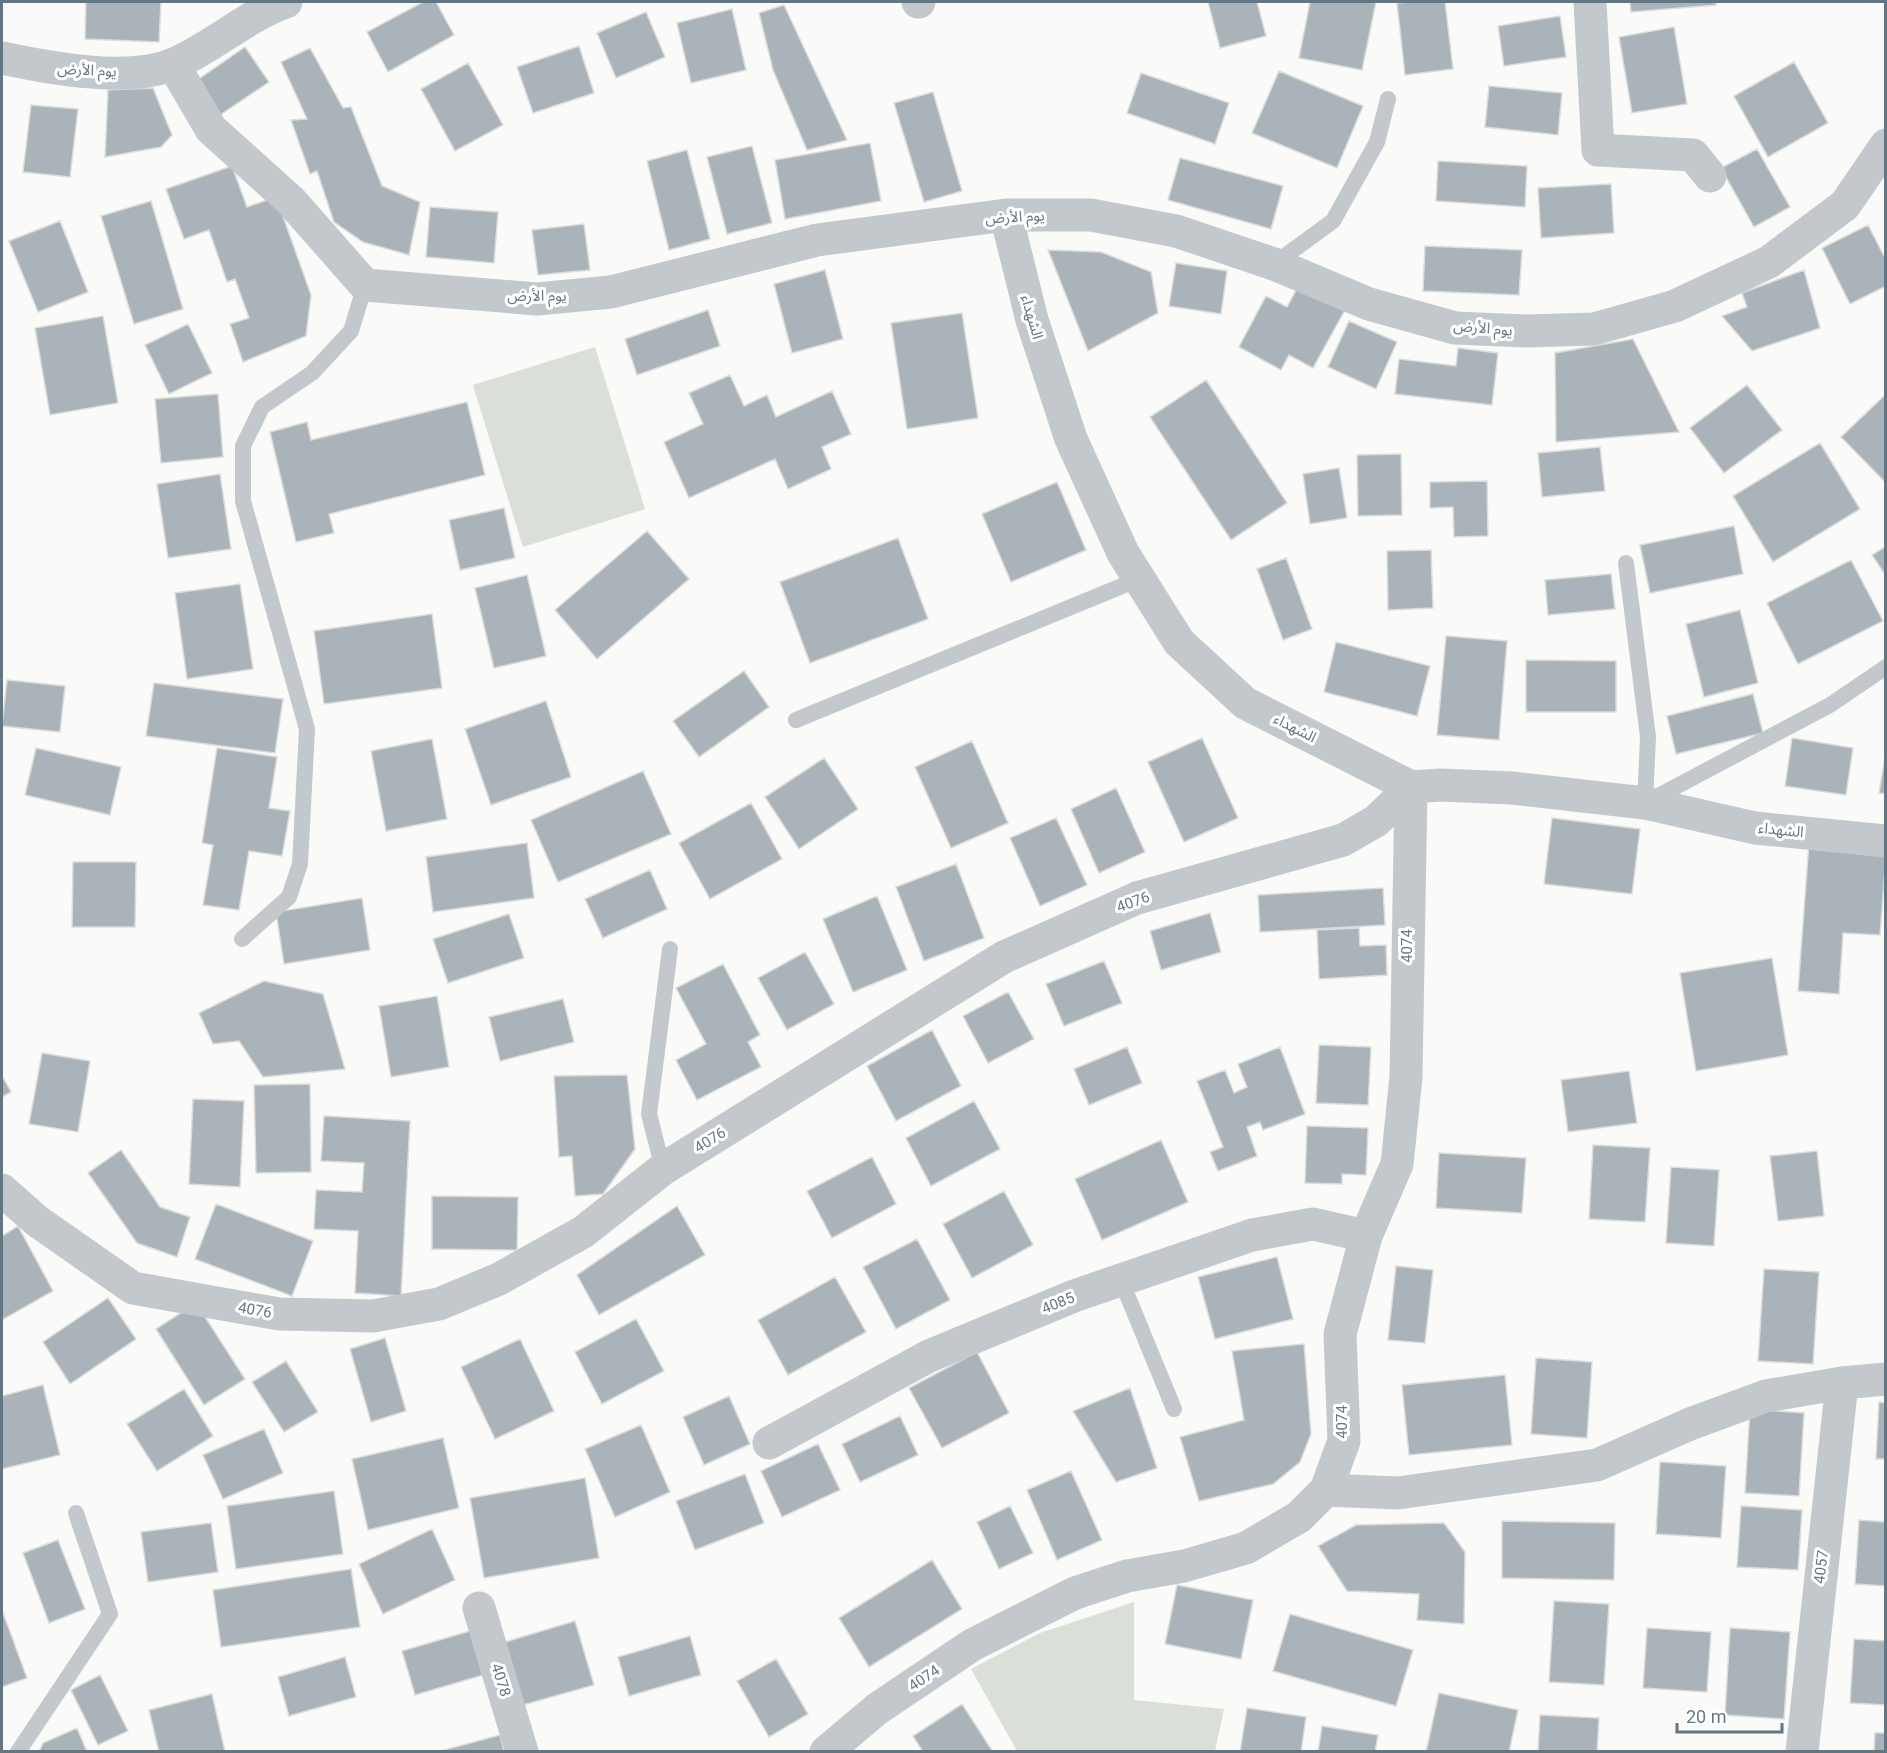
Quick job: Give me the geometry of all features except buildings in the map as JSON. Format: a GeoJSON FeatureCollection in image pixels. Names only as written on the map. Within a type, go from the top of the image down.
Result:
{"type":"FeatureCollection","features":[{"type":"Feature","properties":{"kind":"street","name":"يوم الأرض"},"geometry":{"type":"LineString","coordinates":[[2,58],[54,69],[136,72],[173,64],[286,2]]}},
{"type":"Feature","properties":{"kind":"street"},"geometry":{"type":"LineString","coordinates":[[1590,2],[1598,150],[1692,154],[1710,176]]}},
{"type":"Feature","properties":{"kind":"street"},"geometry":{"type":"LineString","coordinates":[[173,64],[211,129],[291,201],[366,285]]}},
{"type":"Feature","properties":{"kind":"street","name":"يوم الأرض"},"geometry":{"type":"LineString","coordinates":[[366,285],[537,299],[610,292],[817,240],[1006,215],[1102,217],[1176,231],[1274,264],[1369,304],[1455,328],[1528,332],[1594,329],[1675,306],[1769,262],[1845,206],[1886,145]]}},
{"type":"Feature","properties":{"kind":"street","name":"الشهداء"},"geometry":{"type":"LineString","coordinates":[[1006,215],[1032,320],[1071,440],[1123,553],[1179,642],[1245,702],[1411,787],[1440,784],[1512,788],[1645,803],[1755,828],[1886,841]]}},
{"type":"Feature","properties":{"kind":"street","name":"4076"},"geometry":{"type":"LineString","coordinates":[[2,1190],[37,1221],[133,1288],[279,1314],[373,1316],[439,1304],[499,1279],[583,1232],[663,1169],[1004,957],[1137,898],[1343,840],[1376,821],[1411,787]]}},
{"type":"Feature","properties":{"kind":"street","name":"4074"},"geometry":{"type":"LineString","coordinates":[[826,1752],[878,1709],[972,1645],[1075,1593],[1127,1576],[1185,1566],[1246,1548],[1299,1517],[1326,1490],[1344,1441],[1340,1334],[1366,1236],[1396,1164],[1406,1077],[1411,787]]}},
{"type":"Feature","properties":{"kind":"street","name":"4085"},"geometry":{"type":"LineString","coordinates":[[769,1443],[928,1356],[1074,1296],[1252,1235],[1312,1224],[1366,1236]]}},
{"type":"Feature","properties":{"kind":"street"},"geometry":{"type":"LineString","coordinates":[[1326,1490],[1398,1493],[1597,1465],[1690,1424],[1766,1396],[1842,1383],[1886,1379]]}},
{"type":"Feature","properties":{"kind":"street","name":"4057"},"geometry":{"type":"LineString","coordinates":[[1802,1752],[1842,1383]]}},
{"type":"Feature","properties":{"kind":"street","name":"4078"},"geometry":{"type":"LineString","coordinates":[[479,1608],[522,1752]]}},
{"type":"Feature","properties":{"kind":"lane"},"geometry":{"type":"LineString","coordinates":[[1274,264],[1334,221],[1377,142],[1388,99]]}},
{"type":"Feature","properties":{"kind":"lane"},"geometry":{"type":"LineString","coordinates":[[242,939],[289,897],[300,864],[308,729],[243,501],[243,446],[262,407],[312,373],[351,331],[366,285]]}},
{"type":"Feature","properties":{"kind":"lane"},"geometry":{"type":"LineString","coordinates":[[1626,563],[1648,737],[1645,803]]}},
{"type":"Feature","properties":{"kind":"lane"},"geometry":{"type":"LineString","coordinates":[[796,720],[1139,579]]}},
{"type":"Feature","properties":{"kind":"lane"},"geometry":{"type":"LineString","coordinates":[[1645,803],[1830,705],[1886,667]]}},
{"type":"Feature","properties":{"kind":"lane"},"geometry":{"type":"LineString","coordinates":[[663,1169],[649,1114],[670,950]]}},
{"type":"Feature","properties":{"kind":"lane"},"geometry":{"type":"LineString","coordinates":[[1121,1280],[1174,1409]]}},
{"type":"Feature","properties":{"kind":"lane"},"geometry":{"type":"LineString","coordinates":[[18,1752],[110,1614],[76,1513]]}},
{"type":"Feature","properties":{"kind":"shaded area"},"geometry":{"type":"Polygon","coordinates":[[[595,347],[645,509],[523,547],[473,385],[595,347]]]}},
{"type":"Feature","properties":{"kind":"shaded area"},"geometry":{"type":"Polygon","coordinates":[[[1134,1602],[1134,1700],[1224,1709],[1215,1751],[1017,1751],[971,1669],[1040,1633],[1134,1602]]]}}]}
